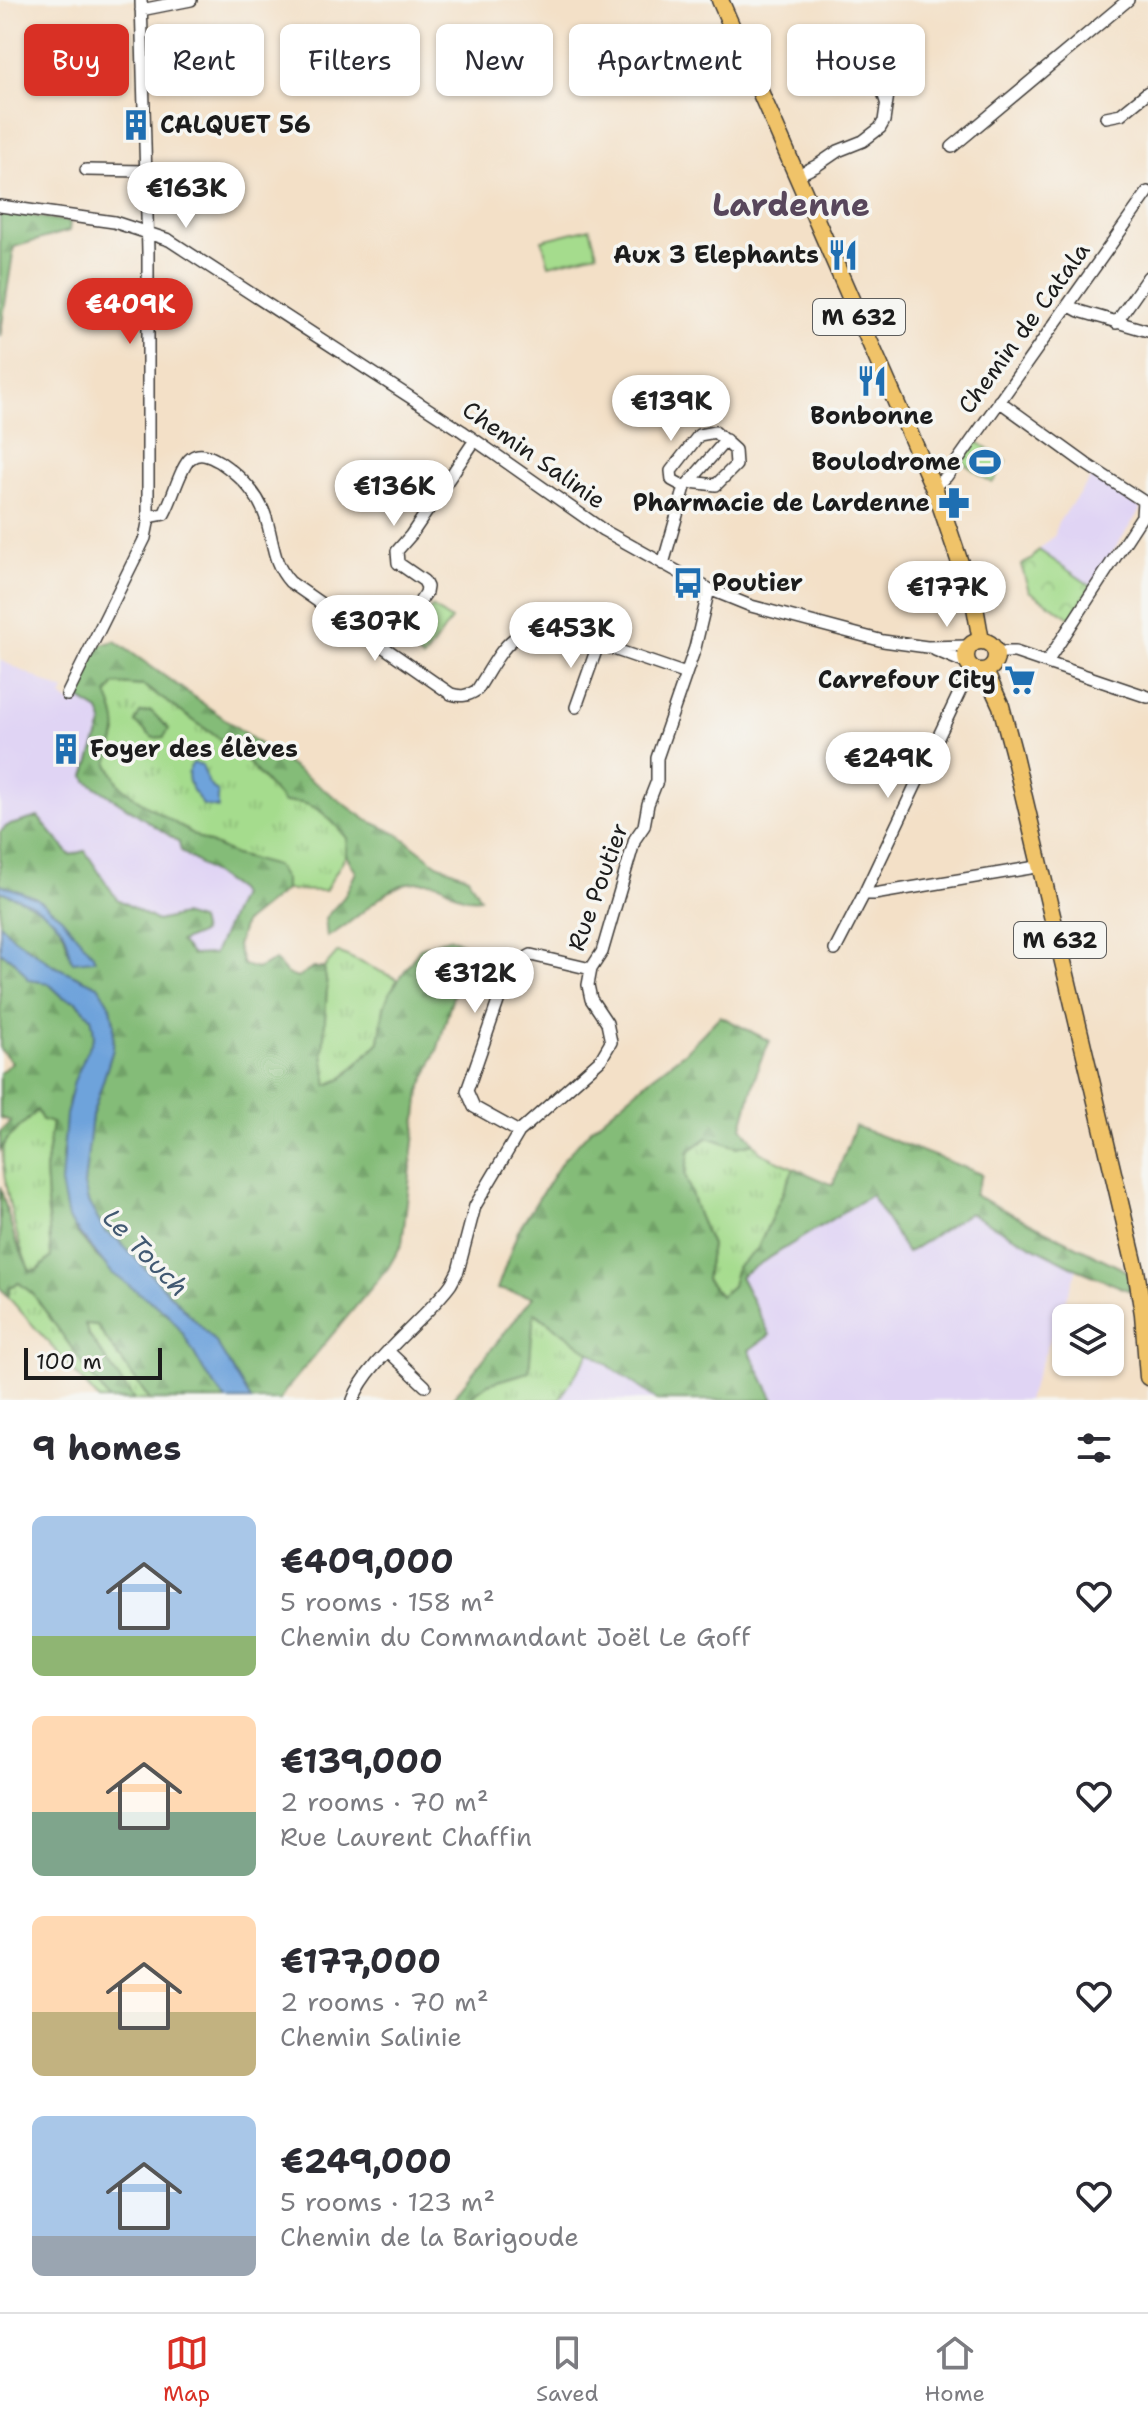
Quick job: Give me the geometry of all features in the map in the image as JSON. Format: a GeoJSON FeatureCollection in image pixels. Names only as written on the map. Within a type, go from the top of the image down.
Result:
{"type":"FeatureCollection","features":[{"type":"Feature","properties":{"kind":"main road","name":"M 632"},"geometry":{"type":"LineString","coordinates":[[720,0],[933,487],[979,619],[974,658],[1001,706],[1042,866],[1141,1293],[1148,1377]]}},
{"type":"Feature","properties":{"kind":"main road"},"geometry":{"type":"LineString","coordinates":[[974,658],[994,664],[995,652]]}},
{"type":"Feature","properties":{"kind":"main road","name":"M 632"},"geometry":{"type":"LineString","coordinates":[[1114,1171],[1125,1197],[1148,1306]]}},
{"type":"Feature","properties":{"kind":"street"},"geometry":{"type":"LineString","coordinates":[[67,695],[145,538],[148,517],[147,231],[141,5],[191,0]]}},
{"type":"Feature","properties":{"kind":"street"},"geometry":{"type":"LineString","coordinates":[[952,147],[1128,0]]}},
{"type":"Feature","properties":{"kind":"street"},"geometry":{"type":"LineString","coordinates":[[1106,117],[1121,114],[1148,92]]}},
{"type":"Feature","properties":{"kind":"street"},"geometry":{"type":"LineString","coordinates":[[796,176],[831,154],[863,141],[880,128],[886,102]]}},
{"type":"Feature","properties":{"kind":"street"},"geometry":{"type":"LineString","coordinates":[[86,170],[145,171]]}},
{"type":"Feature","properties":{"kind":"street","name":"Chemin de Catala"},"geometry":{"type":"LineString","coordinates":[[933,487],[946,477],[1148,192]]}},
{"type":"Feature","properties":{"kind":"street","name":"Chemin Salinie"},"geometry":{"type":"LineString","coordinates":[[0,206],[114,222],[169,240],[475,440],[603,530],[709,589],[751,606],[797,619],[883,641],[974,658]]}},
{"type":"Feature","properties":{"kind":"street"},"geometry":{"type":"LineString","coordinates":[[1116,323],[1148,277]]}},
{"type":"Feature","properties":{"kind":"street"},"geometry":{"type":"LineString","coordinates":[[1068,305],[1148,331]]}},
{"type":"Feature","properties":{"kind":"street"},"geometry":{"type":"LineString","coordinates":[[999,401],[1143,501],[1145,508],[1047,662]]}},
{"type":"Feature","properties":{"kind":"street"},"geometry":{"type":"LineString","coordinates":[[715,432],[726,440],[735,450],[737,460],[721,482],[712,487],[672,480],[671,471],[699,435],[715,432]]}},
{"type":"Feature","properties":{"kind":"street"},"geometry":{"type":"LineString","coordinates":[[367,615],[381,624],[404,621],[426,593],[424,581],[398,563],[397,551],[475,440]]}},
{"type":"Feature","properties":{"kind":"street"},"geometry":{"type":"LineString","coordinates":[[663,564],[687,485],[726,440]]}},
{"type":"Feature","properties":{"kind":"street"},"geometry":{"type":"LineString","coordinates":[[148,517],[164,514],[187,461],[200,454],[214,458],[242,480],[257,498],[268,524],[273,555],[290,582],[451,694],[458,696],[477,690],[511,640],[540,627],[686,674]]}},
{"type":"Feature","properties":{"kind":"street","name":"Rue Poutier"},"geometry":{"type":"LineString","coordinates":[[353,1400],[388,1351],[451,1284],[458,1271],[475,1206],[519,1132],[601,1059],[611,1042],[607,1023],[591,999],[588,985],[591,969],[602,952],[635,839],[644,826],[657,781],[657,758],[686,674],[709,589]]}},
{"type":"Feature","properties":{"kind":"street"},"geometry":{"type":"LineString","coordinates":[[576,707],[598,645]]}},
{"type":"Feature","properties":{"kind":"street"},"geometry":{"type":"LineString","coordinates":[[995,652],[1015,652],[1148,697]]}},
{"type":"Feature","properties":{"kind":"street"},"geometry":{"type":"LineString","coordinates":[[835,950],[974,658]]}},
{"type":"Feature","properties":{"kind":"street"},"geometry":{"type":"LineString","coordinates":[[864,894],[1042,866]]}},
{"type":"Feature","properties":{"kind":"street"},"geometry":{"type":"LineString","coordinates":[[519,1132],[474,1107],[467,1091],[510,967],[531,955],[591,969]]}},
{"type":"Feature","properties":{"kind":"street"},"geometry":{"type":"LineString","coordinates":[[388,1351],[425,1386]]}},
{"type":"Feature","properties":{"kind":"shaded area"},"geometry":{"type":"Polygon","coordinates":[[[1094,474],[1137,503],[1140,510],[1091,586],[1039,550],[1055,535],[1057,524],[1094,474]]]}},
{"type":"Feature","properties":{"kind":"shaded area"},"geometry":{"type":"Polygon","coordinates":[[[0,660],[64,691],[61,697],[74,705],[78,698],[99,711],[103,724],[87,781],[179,843],[237,890],[240,895],[209,964],[0,874],[0,660]]]}},
{"type":"Feature","properties":{"kind":"shaded area"},"geometry":{"type":"Polygon","coordinates":[[[871,1194],[907,1252],[969,1213],[1077,1269],[1064,1304],[1052,1304],[1052,1334],[1027,1400],[774,1400],[749,1350],[770,1335],[740,1276],[871,1194]]]}},
{"type":"Feature","properties":{"kind":"shaded area"},"geometry":{"type":"Polygon","coordinates":[[[590,1352],[657,1400],[559,1400],[590,1352]]]}},
{"type":"Feature","properties":{"kind":"green space"},"geometry":{"type":"Polygon","coordinates":[[[0,211],[70,222],[69,231],[14,247],[0,337],[0,211]]]}},
{"type":"Feature","properties":{"kind":"green space"},"geometry":{"type":"Polygon","coordinates":[[[590,228],[597,253],[549,265],[542,240],[590,228]]]}},
{"type":"Feature","properties":{"kind":"green space","name":"Boulodrome"},"geometry":{"type":"Polygon","coordinates":[[[976,441],[1007,461],[992,483],[962,462],[976,441]]]}},
{"type":"Feature","properties":{"kind":"green space"},"geometry":{"type":"Polygon","coordinates":[[[1039,550],[1091,586],[1071,618],[1029,591],[1021,565],[1031,560],[1039,550]]]}},
{"type":"Feature","properties":{"kind":"green space"},"geometry":{"type":"Polygon","coordinates":[[[432,607],[451,620],[423,659],[405,646],[432,607]]]}},
{"type":"Feature","properties":{"kind":"green space"},"geometry":{"type":"Polygon","coordinates":[[[115,641],[367,820],[398,834],[437,864],[468,877],[480,898],[457,895],[436,883],[407,883],[384,895],[327,937],[325,918],[344,897],[356,872],[346,855],[347,838],[334,823],[312,806],[284,803],[240,753],[144,686],[115,684],[107,694],[116,729],[108,764],[119,784],[135,798],[199,838],[235,855],[276,866],[285,880],[285,890],[244,923],[237,946],[243,965],[257,969],[275,960],[287,974],[297,978],[313,968],[324,968],[327,986],[323,1053],[327,1085],[342,1079],[379,1042],[389,994],[420,948],[450,938],[464,944],[471,963],[453,996],[438,1048],[420,1091],[402,1244],[388,1268],[280,1400],[251,1400],[215,1341],[117,1239],[105,1232],[88,1202],[84,1185],[92,1116],[113,1049],[111,1007],[98,986],[54,966],[0,924],[0,891],[22,899],[53,919],[61,928],[67,950],[75,934],[61,917],[36,898],[0,884],[0,832],[7,826],[38,817],[70,855],[85,851],[117,899],[157,921],[182,915],[199,920],[202,933],[180,942],[192,955],[214,954],[240,895],[181,851],[179,842],[87,781],[85,776],[103,722],[99,711],[78,698],[76,689],[97,646],[115,641]]]}},
{"type":"Feature","properties":{"kind":"green space"},"geometry":{"type":"Polygon","coordinates":[[[115,684],[144,686],[240,753],[284,803],[312,806],[334,823],[347,838],[346,855],[325,891],[285,890],[285,880],[252,859],[235,855],[199,838],[135,798],[119,784],[108,764],[117,733],[107,695],[115,684]]]}},
{"type":"Feature","properties":{"kind":"green space"},"geometry":{"type":"Polygon","coordinates":[[[151,711],[169,729],[164,737],[153,738],[135,722],[140,713],[151,711]]]}},
{"type":"Feature","properties":{"kind":"green space"},"geometry":{"type":"Polygon","coordinates":[[[0,952],[48,983],[63,997],[75,1001],[92,1017],[94,1036],[69,1099],[62,1157],[75,1230],[98,1258],[168,1314],[226,1400],[150,1400],[96,1325],[85,1324],[88,1334],[134,1400],[109,1400],[33,1294],[19,1283],[10,1287],[8,1297],[0,1288],[0,1186],[15,1239],[30,1271],[38,1270],[51,1257],[45,1171],[52,1123],[42,1120],[37,1110],[0,1150],[0,1132],[11,1121],[0,1118],[0,1073],[12,1062],[0,1049],[0,952]]]}},
{"type":"Feature","properties":{"kind":"green space"},"geometry":{"type":"Polygon","coordinates":[[[338,952],[397,979],[384,1007],[379,1042],[342,1079],[327,1085],[323,1053],[327,986],[324,968],[338,952]]]}},
{"type":"Feature","properties":{"kind":"green space"},"geometry":{"type":"Polygon","coordinates":[[[720,1016],[770,1041],[759,1064],[742,1127],[754,1143],[737,1147],[708,1137],[690,1150],[685,1174],[711,1245],[706,1279],[720,1296],[732,1286],[737,1267],[757,1250],[794,1168],[833,1185],[855,1126],[982,1174],[974,1195],[1127,1271],[1130,1291],[1077,1269],[969,1213],[907,1253],[871,1195],[740,1276],[770,1335],[749,1350],[774,1400],[657,1400],[534,1312],[529,1372],[488,1384],[466,1400],[451,1400],[533,1297],[497,1289],[518,1231],[563,1160],[591,1129],[685,1052],[720,1016]]]}},
{"type":"Feature","properties":{"kind":"green space"},"geometry":{"type":"Polygon","coordinates":[[[37,1110],[42,1120],[52,1122],[45,1171],[51,1257],[38,1270],[30,1271],[10,1208],[3,1145],[37,1110]]]}},
{"type":"Feature","properties":{"kind":"green space"},"geometry":{"type":"Polygon","coordinates":[[[709,1137],[737,1147],[754,1143],[761,1153],[794,1168],[757,1250],[737,1267],[732,1286],[720,1296],[706,1279],[711,1245],[685,1174],[690,1150],[709,1137]]]}},
{"type":"Feature","properties":{"kind":"green space"},"geometry":{"type":"Polygon","coordinates":[[[19,1283],[33,1294],[109,1400],[99,1400],[8,1297],[10,1287],[19,1283]]]}},
{"type":"Feature","properties":{"kind":"green space"},"geometry":{"type":"Polygon","coordinates":[[[533,1312],[590,1352],[559,1400],[466,1400],[488,1384],[529,1372],[533,1312]]]}},
{"type":"Feature","properties":{"kind":"green space"},"geometry":{"type":"Polygon","coordinates":[[[84,1324],[96,1325],[150,1400],[134,1400],[84,1324]]]}},
{"type":"Feature","properties":{"kind":"water"},"geometry":{"type":"Polygon","coordinates":[[[193,763],[202,765],[209,784],[218,793],[218,808],[203,805],[193,790],[188,774],[193,763]]]}},
{"type":"Feature","properties":{"kind":"water"},"geometry":{"type":"Polygon","coordinates":[[[0,884],[36,898],[61,917],[95,960],[73,962],[66,936],[58,924],[35,907],[0,891],[0,884]]]}},
{"type":"Feature","properties":{"kind":"water"},"geometry":{"type":"Polygon","coordinates":[[[0,924],[14,938],[54,966],[98,986],[111,1007],[113,1049],[92,1116],[84,1185],[88,1202],[105,1232],[117,1239],[215,1341],[251,1400],[226,1400],[168,1314],[112,1273],[68,1219],[61,1184],[66,1115],[74,1081],[94,1036],[91,1017],[76,1001],[63,997],[48,983],[29,980],[15,961],[0,952],[0,924]]]}},
{"type":"Feature","properties":{"kind":"place","name":"CALQUET 56"},"geometry":{"type":"Point","coordinates":[136,125]}},
{"type":"Feature","properties":{"kind":"place","name":"Aux 3 Elephants"},"geometry":{"type":"Point","coordinates":[843,255]}},
{"type":"Feature","properties":{"kind":"place","name":"Bonbonne"},"geometry":{"type":"Point","coordinates":[872,381]}},
{"type":"Feature","properties":{"kind":"place","name":"Boulodrome"},"geometry":{"type":"Point","coordinates":[985,462]}},
{"type":"Feature","properties":{"kind":"place","name":"Pharmacie de Lardenne"},"geometry":{"type":"Point","coordinates":[954,503]}},
{"type":"Feature","properties":{"kind":"place","name":"Poutier"},"geometry":{"type":"Point","coordinates":[688,583]}},
{"type":"Feature","properties":{"kind":"place","name":"Carrefour City"},"geometry":{"type":"Point","coordinates":[1020,680]}},
{"type":"Feature","properties":{"kind":"place","name":"Foyer des élèves"},"geometry":{"type":"Point","coordinates":[66,749]}},
{"type":"Feature","properties":{"kind":"district","name":"Lardenne"},"geometry":{"type":"Point","coordinates":[791,204]}},
{"type":"Feature","properties":{"kind":"water label","name":"Le Touch"},"geometry":{"type":"Point","coordinates":[146,1252]}}]}
